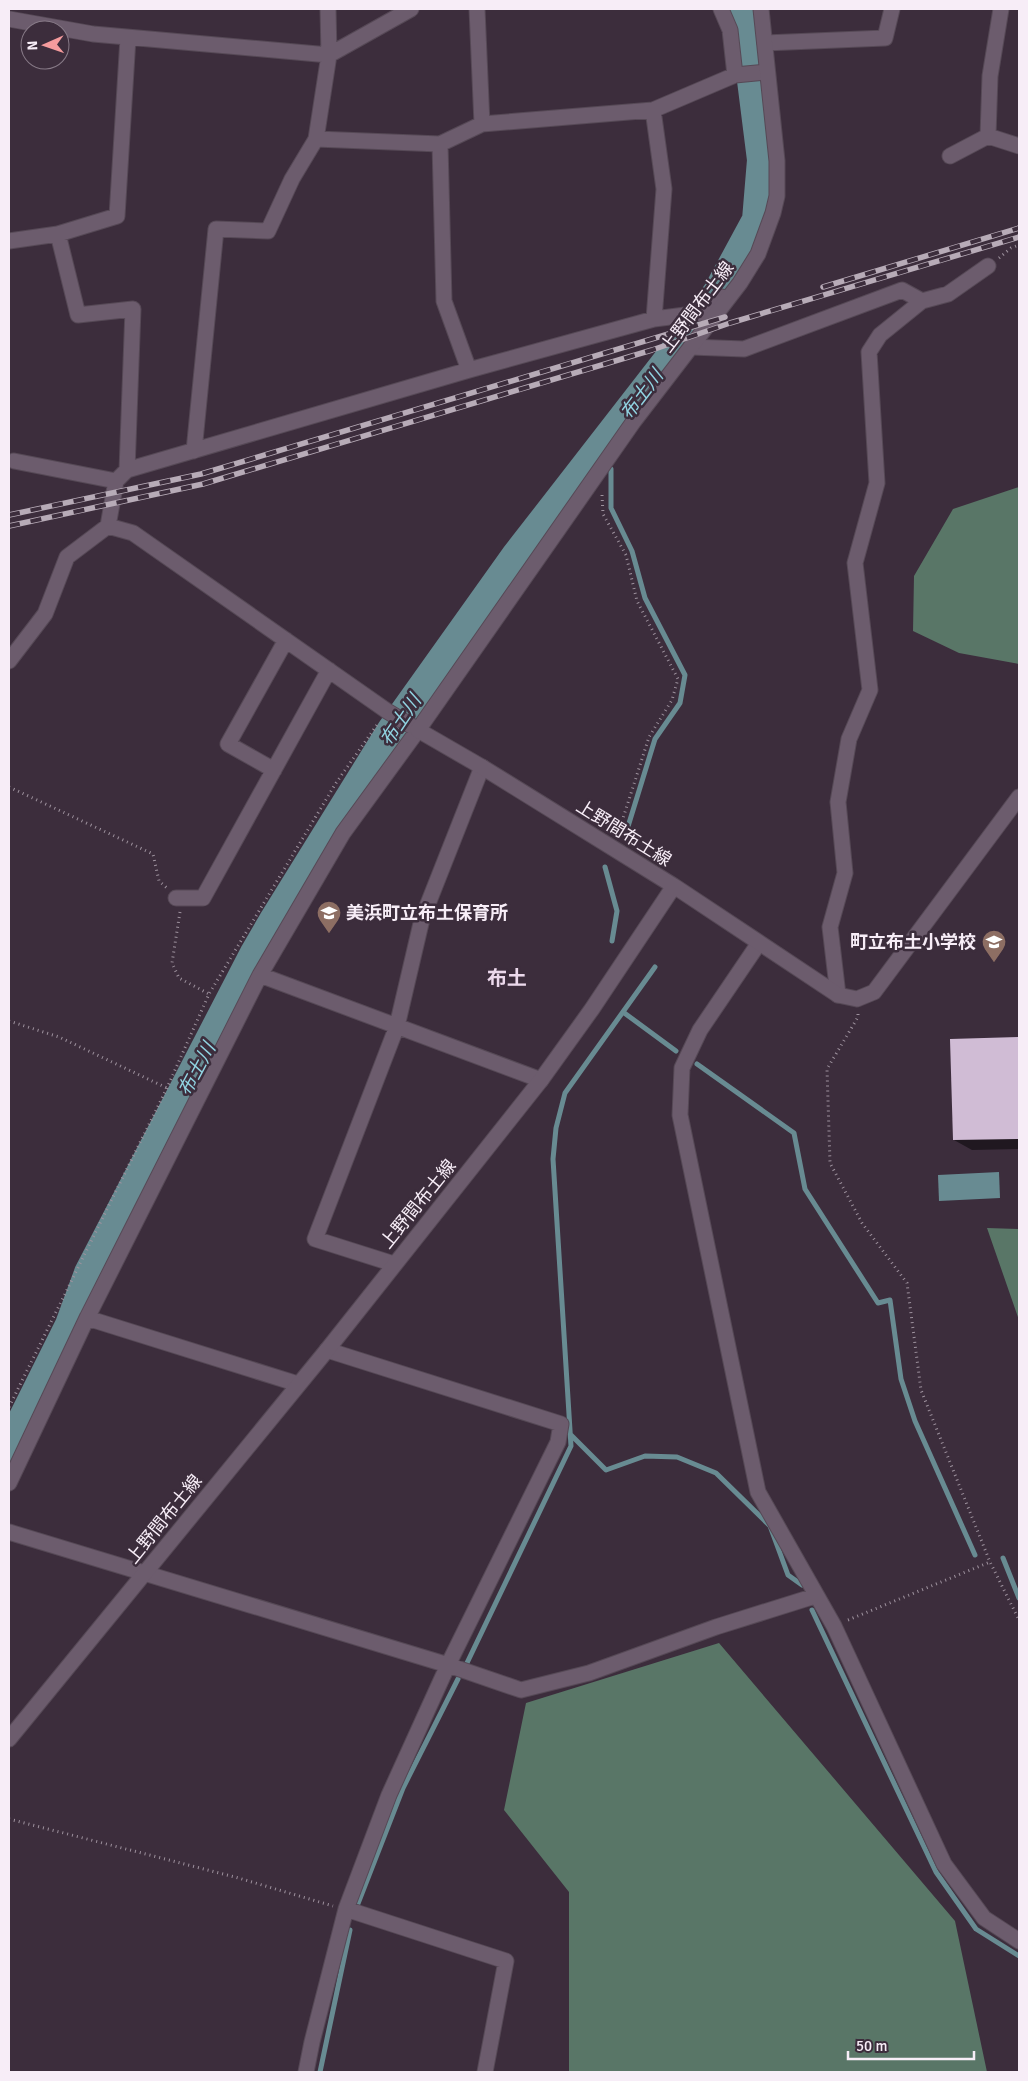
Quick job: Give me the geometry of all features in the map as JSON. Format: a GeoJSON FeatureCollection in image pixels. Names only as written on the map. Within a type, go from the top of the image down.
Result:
{"type":"FeatureCollection","features":[{"type":"Feature","properties":{"kind":"street"},"geometry":{"type":"LineString","coordinates":[[194,451],[216,229],[268,231],[292,178],[316,139],[329,55],[328,9]]}},
{"type":"Feature","properties":{"kind":"street"},"geometry":{"type":"LineString","coordinates":[[9,19],[93,34],[128,38],[329,55],[411,9]]}},
{"type":"Feature","properties":{"kind":"street"},"geometry":{"type":"LineString","coordinates":[[477,9],[482,124]]}},
{"type":"Feature","properties":{"kind":"street"},"geometry":{"type":"LineString","coordinates":[[721,9],[730,30],[734,75]]}},
{"type":"Feature","properties":{"kind":"street","name":"上野間布土線"},"geometry":{"type":"LineString","coordinates":[[9,1739],[327,1350],[541,1080],[592,1009],[674,886],[482,767],[413,727],[634,421],[740,283],[758,254],[777,196],[777,161],[762,9]]}},
{"type":"Feature","properties":{"kind":"street"},"geometry":{"type":"LineString","coordinates":[[765,43],[885,38],[892,9]]}},
{"type":"Feature","properties":{"kind":"street"},"geometry":{"type":"LineString","coordinates":[[988,136],[990,76],[1001,9]]}},
{"type":"Feature","properties":{"kind":"street"},"geometry":{"type":"LineString","coordinates":[[9,241],[58,234],[117,216],[128,38]]}},
{"type":"Feature","properties":{"kind":"street"},"geometry":{"type":"LineString","coordinates":[[316,139],[440,144],[482,124],[653,110],[734,75],[768,72]]}},
{"type":"Feature","properties":{"kind":"street"},"geometry":{"type":"LineString","coordinates":[[653,110],[664,189],[654,319]]}},
{"type":"Feature","properties":{"kind":"street"},"geometry":{"type":"LineString","coordinates":[[950,156],[988,136],[1019,146]]}},
{"type":"Feature","properties":{"kind":"street"},"geometry":{"type":"LineString","coordinates":[[440,144],[444,301],[469,370]]}},
{"type":"Feature","properties":{"kind":"street"},"geometry":{"type":"LineString","coordinates":[[58,234],[78,315],[133,309],[127,470]]}},
{"type":"Feature","properties":{"kind":"street"},"geometry":{"type":"LineString","coordinates":[[9,660],[16,645],[44,614],[67,557],[108,526],[116,481],[127,470],[469,370],[654,319],[709,312],[758,254]]}},
{"type":"Feature","properties":{"kind":"street"},"geometry":{"type":"LineString","coordinates":[[838,995],[830,927],[845,873],[838,802],[849,739],[870,690],[855,563],[877,483],[869,352],[880,334],[922,300],[948,294],[988,266]]}},
{"type":"Feature","properties":{"kind":"street"},"geometry":{"type":"LineString","coordinates":[[691,347],[744,349],[902,290],[922,300]]}},
{"type":"Feature","properties":{"kind":"street"},"geometry":{"type":"LineString","coordinates":[[14,461],[116,481]]}},
{"type":"Feature","properties":{"kind":"street"},"geometry":{"type":"LineString","coordinates":[[9,1483],[87,1318],[260,975],[343,832],[413,727],[387,711],[134,533],[108,526]]}},
{"type":"Feature","properties":{"kind":"street"},"geometry":{"type":"LineString","coordinates":[[274,770],[228,744],[286,640]]}},
{"type":"Feature","properties":{"kind":"street"},"geometry":{"type":"LineString","coordinates":[[176,898],[203,898],[329,670]]}},
{"type":"Feature","properties":{"kind":"street"},"geometry":{"type":"LineString","coordinates":[[394,1264],[315,1239],[397,1026],[422,919],[482,767]]}},
{"type":"Feature","properties":{"kind":"street"},"geometry":{"type":"LineString","coordinates":[[674,886],[838,995],[857,999],[874,992],[1019,797]]}},
{"type":"Feature","properties":{"kind":"street"},"geometry":{"type":"LineString","coordinates":[[759,943],[700,1030],[682,1068],[680,1115],[758,1492],[815,1596],[834,1626],[944,1864],[984,1918],[1019,1941]]}},
{"type":"Feature","properties":{"kind":"street"},"geometry":{"type":"LineString","coordinates":[[260,975],[541,1080]]}},
{"type":"Feature","properties":{"kind":"street"},"geometry":{"type":"LineString","coordinates":[[87,1318],[298,1384]]}},
{"type":"Feature","properties":{"kind":"street"},"geometry":{"type":"LineString","coordinates":[[306,2072],[346,1909],[389,1795],[448,1665],[558,1442],[561,1424],[327,1350]]}},
{"type":"Feature","properties":{"kind":"street"},"geometry":{"type":"LineString","coordinates":[[9,1532],[448,1665],[522,1690],[589,1673],[716,1627],[815,1596]]}},
{"type":"Feature","properties":{"kind":"street"},"geometry":{"type":"LineString","coordinates":[[346,1909],[506,1961],[485,2072]]}},
{"type":"Feature","properties":{"kind":"path"},"geometry":{"type":"LineString","coordinates":[[988,266],[1011,248],[1019,245]]}},
{"type":"Feature","properties":{"kind":"path"},"geometry":{"type":"LineString","coordinates":[[600,470],[603,514],[626,555],[637,601],[678,679],[672,700],[648,737],[618,834],[610,846]]}},
{"type":"Feature","properties":{"kind":"path"},"geometry":{"type":"LineString","coordinates":[[9,1407],[166,1088],[209,994],[336,783],[387,711]]}},
{"type":"Feature","properties":{"kind":"path"},"geometry":{"type":"LineString","coordinates":[[9,787],[153,854],[159,881],[176,898],[180,910],[172,963],[179,978],[209,994]]}},
{"type":"Feature","properties":{"kind":"path"},"geometry":{"type":"LineString","coordinates":[[857,999],[858,1017],[827,1069],[830,1163],[862,1223],[907,1282],[921,1390],[990,1562],[1019,1620]]}},
{"type":"Feature","properties":{"kind":"path"},"geometry":{"type":"LineString","coordinates":[[9,1021],[59,1037],[166,1088]]}},
{"type":"Feature","properties":{"kind":"path"},"geometry":{"type":"LineString","coordinates":[[834,1626],[990,1562]]}},
{"type":"Feature","properties":{"kind":"path"},"geometry":{"type":"LineString","coordinates":[[9,1819],[235,1877],[346,1909]]}},
{"type":"Feature","properties":{"kind":"shaded area"},"geometry":{"type":"Polygon","coordinates":[[[1019,487],[1019,664],[959,653],[913,631],[914,576],[953,509],[1019,487]]]}},
{"type":"Feature","properties":{"kind":"shaded area"},"geometry":{"type":"Polygon","coordinates":[[[999,1172],[1000,1198],[939,1201],[938,1175],[999,1172]]]}},
{"type":"Feature","properties":{"kind":"shaded area"},"geometry":{"type":"Polygon","coordinates":[[[987,1228],[1019,1229],[1019,1320],[987,1228]]]}},
{"type":"Feature","properties":{"kind":"shaded area"},"geometry":{"type":"Polygon","coordinates":[[[719,1643],[955,1921],[987,2072],[569,2072],[569,1892],[504,1810],[526,1703],[719,1643]]]}},
{"type":"Feature","properties":{"kind":"building"},"geometry":{"type":"Polygon","coordinates":[[[1018,1037],[1019,1139],[953,1140],[950,1039],[1018,1037]]]}},
{"type":"Feature","properties":{"kind":"waterway","name":"布土川"},"geometry":{"type":"LineString","coordinates":[[9,1447],[70,1325],[89,1273],[255,953],[273,922],[392,730],[516,556],[676,350],[718,292],[757,220],[762,160],[743,9]]}},
{"type":"Feature","properties":{"kind":"waterway"},"geometry":{"type":"LineString","coordinates":[[611,469],[611,508],[632,551],[645,598],[685,675],[680,703],[655,739],[626,833]]}},
{"type":"Feature","properties":{"kind":"waterway"},"geometry":{"type":"LineString","coordinates":[[605,867],[617,911],[612,941]]}},
{"type":"Feature","properties":{"kind":"waterway"},"geometry":{"type":"LineString","coordinates":[[466,1665],[571,1446],[553,1159],[556,1128],[565,1093],[655,967]]}},
{"type":"Feature","properties":{"kind":"waterway"},"geometry":{"type":"LineString","coordinates":[[623,1012],[676,1051]]}},
{"type":"Feature","properties":{"kind":"waterway"},"geometry":{"type":"LineString","coordinates":[[697,1064],[794,1133],[805,1189],[878,1303],[890,1300],[901,1379],[915,1421],[975,1555]]}},
{"type":"Feature","properties":{"kind":"waterway"},"geometry":{"type":"LineString","coordinates":[[570,1434],[606,1470],[645,1456],[677,1457],[716,1473],[770,1526],[788,1575],[802,1585]]}},
{"type":"Feature","properties":{"kind":"waterway"},"geometry":{"type":"LineString","coordinates":[[1003,1558],[1019,1598]]}},
{"type":"Feature","properties":{"kind":"waterway"},"geometry":{"type":"LineString","coordinates":[[812,1610],[936,1872],[976,1929],[1019,1956]]}},
{"type":"Feature","properties":{"kind":"waterway"},"geometry":{"type":"LineString","coordinates":[[357,1906],[403,1788],[458,1679]]}},
{"type":"Feature","properties":{"kind":"waterway"},"geometry":{"type":"LineString","coordinates":[[320,2072],[350,1930]]}},
{"type":"Feature","properties":{"kind":"railway"},"geometry":{"type":"LineString","coordinates":[[823,287],[1019,228]]}},
{"type":"Feature","properties":{"kind":"railway"},"geometry":{"type":"LineString","coordinates":[[9,526],[203,484],[652,350],[730,323],[1019,237]]}},
{"type":"Feature","properties":{"kind":"railway"},"geometry":{"type":"LineString","coordinates":[[9,515],[201,474],[725,317]]}},
{"type":"Feature","properties":{"kind":"place","name":"美浜町立布土保育所"},"geometry":{"type":"Point","coordinates":[329,934]}},
{"type":"Feature","properties":{"kind":"place","name":"町立布土小学校"},"geometry":{"type":"Point","coordinates":[994,963]}},
{"type":"Feature","properties":{"kind":"district","name":"布土"},"geometry":{"type":"Point","coordinates":[507,978]}}]}
